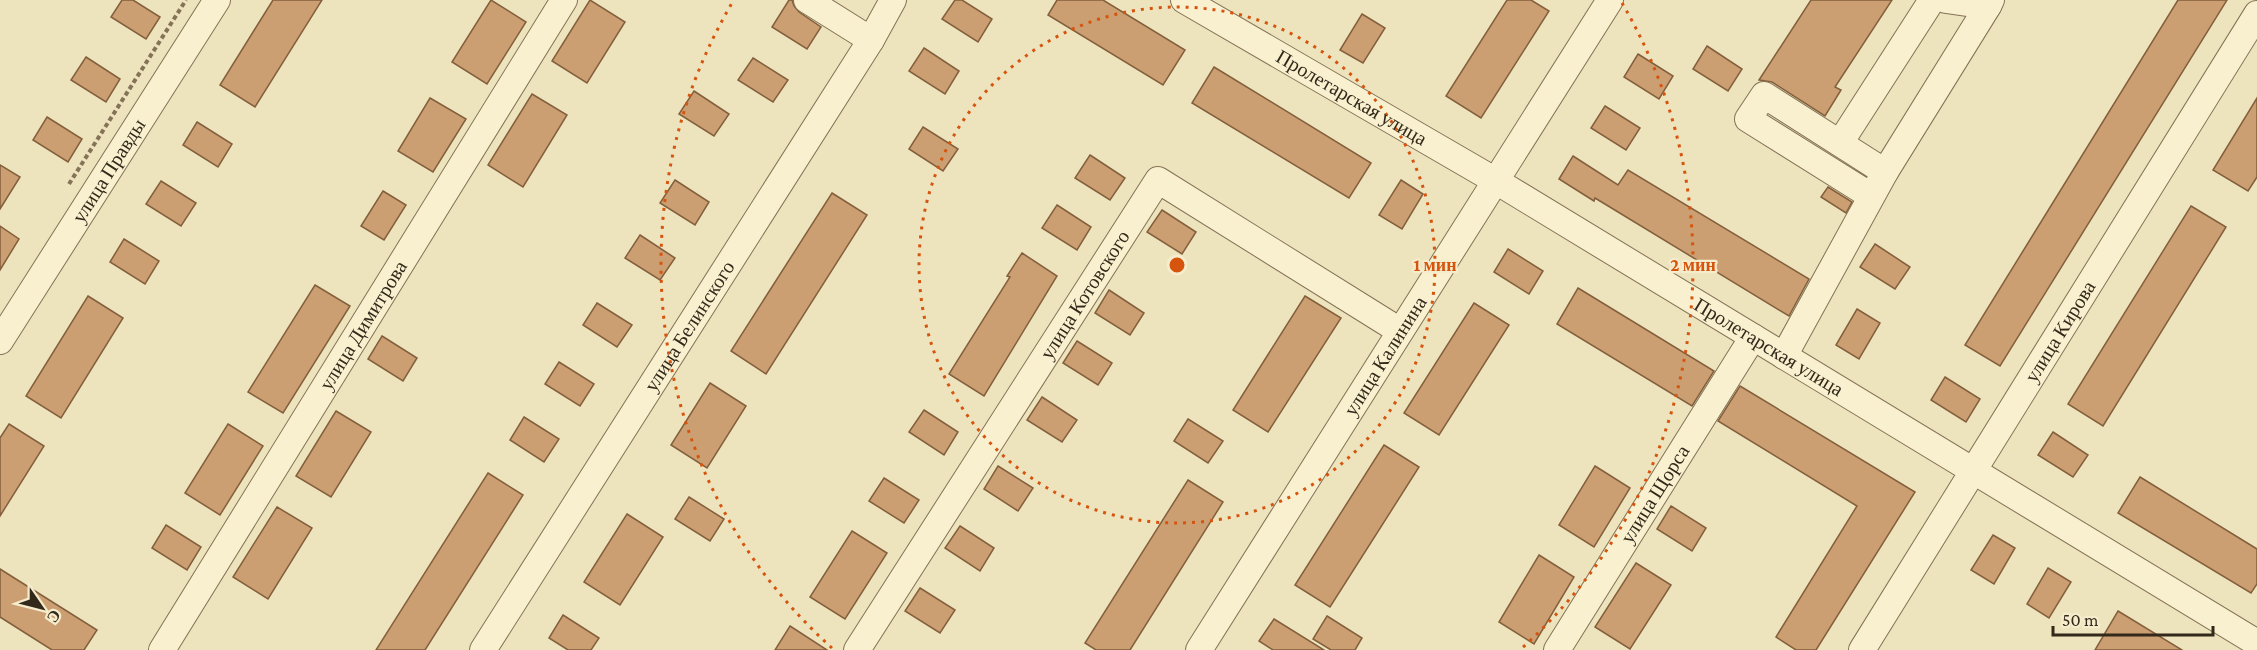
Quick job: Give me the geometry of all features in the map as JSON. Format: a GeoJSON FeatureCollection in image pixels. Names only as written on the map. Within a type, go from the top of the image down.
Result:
{"type":"FeatureCollection","features":[{"type":"Feature","properties":{"kind":"street","name":"улица Правды"},"geometry":{"type":"LineString","coordinates":[[0,341],[217,0]]}},
{"type":"Feature","properties":{"kind":"street","name":"улица Димитрова"},"geometry":{"type":"LineString","coordinates":[[162,650],[564,0]]}},
{"type":"Feature","properties":{"kind":"street"},"geometry":{"type":"LineString","coordinates":[[807,0],[871,40]]}},
{"type":"Feature","properties":{"kind":"street","name":"улица Белинского"},"geometry":{"type":"LineString","coordinates":[[483,650],[871,40],[893,0]]}},
{"type":"Feature","properties":{"kind":"street","name":"Пролетарская улица"},"geometry":{"type":"LineString","coordinates":[[1184,0],[1496,181],[2257,643]]}},
{"type":"Feature","properties":{"kind":"street","name":"улица Калинина"},"geometry":{"type":"LineString","coordinates":[[1199,650],[1610,0]]}},
{"type":"Feature","properties":{"kind":"street"},"geometry":{"type":"LineString","coordinates":[[1840,143],[1932,0]]}},
{"type":"Feature","properties":{"kind":"street"},"geometry":{"type":"LineString","coordinates":[[1784,356],[1871,196],[1989,3],[1946,0]]}},
{"type":"Feature","properties":{"kind":"street","name":"улица Кирова"},"geometry":{"type":"LineString","coordinates":[[1862,650],[2257,14]]}},
{"type":"Feature","properties":{"kind":"street"},"geometry":{"type":"LineString","coordinates":[[1871,196],[1748,119],[1764,95],[1885,172]]}},
{"type":"Feature","properties":{"kind":"street","name":"улица Котовского"},"geometry":{"type":"LineString","coordinates":[[857,650],[1158,180],[1400,331]]}},
{"type":"Feature","properties":{"kind":"street","name":"улица Щорса"},"geometry":{"type":"LineString","coordinates":[[1557,650],[1753,337]]}},
{"type":"Feature","properties":{"kind":"path"},"geometry":{"type":"LineString","coordinates":[[64,193],[186,0]]}},
{"type":"Feature","properties":{"kind":"building"},"geometry":{"type":"Polygon","coordinates":[[[122,0],[133,0],[160,17],[146,39],[111,17],[122,0]]]}},
{"type":"Feature","properties":{"kind":"building"},"geometry":{"type":"Polygon","coordinates":[[[273,0],[322,0],[255,107],[220,85],[273,0]]]}},
{"type":"Feature","properties":{"kind":"building"},"geometry":{"type":"Polygon","coordinates":[[[491,0],[526,22],[487,84],[452,62],[491,0]]]}},
{"type":"Feature","properties":{"kind":"building"},"geometry":{"type":"Polygon","coordinates":[[[590,0],[625,22],[587,83],[552,61],[590,0]]]}},
{"type":"Feature","properties":{"kind":"building"},"geometry":{"type":"Polygon","coordinates":[[[789,0],[792,0],[799,12],[821,27],[807,49],[772,27],[789,0]]]}},
{"type":"Feature","properties":{"kind":"building"},"geometry":{"type":"Polygon","coordinates":[[[955,0],[962,0],[992,19],[978,42],[942,19],[955,0]]]}},
{"type":"Feature","properties":{"kind":"building"},"geometry":{"type":"Polygon","coordinates":[[[1057,0],[1103,0],[1185,50],[1163,85],[1048,15],[1057,0]]]}},
{"type":"Feature","properties":{"kind":"building"},"geometry":{"type":"Polygon","coordinates":[[[1507,0],[1531,0],[1549,11],[1481,118],[1446,96],[1507,0]]]}},
{"type":"Feature","properties":{"kind":"building"},"geometry":{"type":"Polygon","coordinates":[[[1811,0],[1892,0],[1835,87],[1841,90],[1825,116],[1772,82],[1759,80],[1811,0]]]}},
{"type":"Feature","properties":{"kind":"building"},"geometry":{"type":"Polygon","coordinates":[[[2178,0],[2227,0],[2000,366],[1965,345],[2178,0]]]}},
{"type":"Feature","properties":{"kind":"building"},"geometry":{"type":"Polygon","coordinates":[[[1362,14],[1385,28],[1363,63],[1340,50],[1362,14]]]}},
{"type":"Feature","properties":{"kind":"building"},"geometry":{"type":"Polygon","coordinates":[[[1707,46],[1742,69],[1728,91],[1693,69],[1707,46]]]}},
{"type":"Feature","properties":{"kind":"building"},"geometry":{"type":"Polygon","coordinates":[[[924,48],[959,71],[945,94],[909,71],[924,48]]]}},
{"type":"Feature","properties":{"kind":"building"},"geometry":{"type":"Polygon","coordinates":[[[1638,54],[1673,76],[1659,99],[1624,77],[1638,54]]]}},
{"type":"Feature","properties":{"kind":"building"},"geometry":{"type":"Polygon","coordinates":[[[86,57],[120,79],[106,102],[71,80],[86,57]]]}},
{"type":"Feature","properties":{"kind":"building"},"geometry":{"type":"Polygon","coordinates":[[[753,58],[788,80],[773,102],[738,80],[753,58]]]}},
{"type":"Feature","properties":{"kind":"building"},"geometry":{"type":"Polygon","coordinates":[[[1214,67],[1371,163],[1349,198],[1192,103],[1214,67]]]}},
{"type":"Feature","properties":{"kind":"building"},"geometry":{"type":"Polygon","coordinates":[[[694,91],[729,114],[714,136],[679,114],[694,91]]]}},
{"type":"Feature","properties":{"kind":"building"},"geometry":{"type":"Polygon","coordinates":[[[532,94],[567,115],[523,187],[488,165],[532,94]]]}},
{"type":"Feature","properties":{"kind":"building"},"geometry":{"type":"Polygon","coordinates":[[[430,98],[466,119],[433,172],[398,151],[430,98]]]}},
{"type":"Feature","properties":{"kind":"building"},"geometry":{"type":"Polygon","coordinates":[[[2257,98],[2257,177],[2248,191],[2213,170],[2257,98]]]}},
{"type":"Feature","properties":{"kind":"building"},"geometry":{"type":"Polygon","coordinates":[[[1605,106],[1640,128],[1626,150],[1591,128],[1605,106]]]}},
{"type":"Feature","properties":{"kind":"building"},"geometry":{"type":"Polygon","coordinates":[[[47,117],[82,139],[68,162],[33,140],[47,117]]]}},
{"type":"Feature","properties":{"kind":"building"},"geometry":{"type":"Polygon","coordinates":[[[197,122],[232,144],[218,167],[183,145],[197,122]]]}},
{"type":"Feature","properties":{"kind":"building"},"geometry":{"type":"Polygon","coordinates":[[[923,127],[958,149],[943,171],[909,149],[923,127]]]}},
{"type":"Feature","properties":{"kind":"building"},"geometry":{"type":"Polygon","coordinates":[[[1090,155],[1125,178],[1110,200],[1075,178],[1090,155]]]}},
{"type":"Feature","properties":{"kind":"building"},"geometry":{"type":"Polygon","coordinates":[[[1573,156],[1618,185],[1628,170],[1809,279],[1789,316],[1595,198],[1594,201],[1559,179],[1573,156]]]}},
{"type":"Feature","properties":{"kind":"building"},"geometry":{"type":"Polygon","coordinates":[[[0,165],[20,177],[0,209],[0,165]]]}},
{"type":"Feature","properties":{"kind":"building"},"geometry":{"type":"Polygon","coordinates":[[[675,180],[709,202],[695,225],[660,203],[675,180]]]}},
{"type":"Feature","properties":{"kind":"building"},"geometry":{"type":"Polygon","coordinates":[[[1401,180],[1423,194],[1402,229],[1379,215],[1401,180]]]}},
{"type":"Feature","properties":{"kind":"building"},"geometry":{"type":"Polygon","coordinates":[[[161,181],[196,203],[181,226],[146,204],[161,181]]]}},
{"type":"Feature","properties":{"kind":"building"},"geometry":{"type":"Polygon","coordinates":[[[1828,187],[1852,202],[1846,213],[1821,197],[1828,187]]]}},
{"type":"Feature","properties":{"kind":"building"},"geometry":{"type":"Polygon","coordinates":[[[383,191],[406,205],[384,240],[361,226],[383,191]]]}},
{"type":"Feature","properties":{"kind":"building"},"geometry":{"type":"Polygon","coordinates":[[[832,193],[867,215],[766,374],[731,351],[832,193]]]}},
{"type":"Feature","properties":{"kind":"building"},"geometry":{"type":"Polygon","coordinates":[[[1057,205],[1091,227],[1077,250],[1042,228],[1057,205]]]}},
{"type":"Feature","properties":{"kind":"building"},"geometry":{"type":"Polygon","coordinates":[[[2191,206],[2226,227],[2103,426],[2068,404],[2191,206]]]}},
{"type":"Feature","properties":{"kind":"building"},"geometry":{"type":"Polygon","coordinates":[[[1162,210],[1196,232],[1182,254],[1147,232],[1162,210]]]}},
{"type":"Feature","properties":{"kind":"building"},"geometry":{"type":"Polygon","coordinates":[[[0,226],[19,239],[0,270],[0,226]]]}},
{"type":"Feature","properties":{"kind":"building"},"geometry":{"type":"Polygon","coordinates":[[[640,235],[675,258],[660,280],[625,258],[640,235]]]}},
{"type":"Feature","properties":{"kind":"building"},"geometry":{"type":"Polygon","coordinates":[[[124,239],[159,261],[145,284],[110,262],[124,239]]]}},
{"type":"Feature","properties":{"kind":"building"},"geometry":{"type":"Polygon","coordinates":[[[1875,244],[1910,267],[1895,289],[1860,267],[1875,244]]]}},
{"type":"Feature","properties":{"kind":"building"},"geometry":{"type":"Polygon","coordinates":[[[1508,249],[1543,271],[1529,294],[1494,272],[1508,249]]]}},
{"type":"Feature","properties":{"kind":"building"},"geometry":{"type":"Polygon","coordinates":[[[1022,253],[1057,276],[984,396],[949,374],[1010,277],[1007,276],[1022,253]]]}},
{"type":"Feature","properties":{"kind":"building"},"geometry":{"type":"Polygon","coordinates":[[[315,285],[350,306],[283,413],[248,392],[315,285]]]}},
{"type":"Feature","properties":{"kind":"building"},"geometry":{"type":"Polygon","coordinates":[[[1578,288],[1714,371],[1692,406],[1557,324],[1578,288]]]}},
{"type":"Feature","properties":{"kind":"building"},"geometry":{"type":"Polygon","coordinates":[[[1109,290],[1144,313],[1130,335],[1095,313],[1109,290]]]}},
{"type":"Feature","properties":{"kind":"building"},"geometry":{"type":"Polygon","coordinates":[[[88,296],[123,318],[61,418],[26,396],[88,296]]]}},
{"type":"Feature","properties":{"kind":"building"},"geometry":{"type":"Polygon","coordinates":[[[1305,296],[1341,318],[1268,432],[1233,410],[1305,296]]]}},
{"type":"Feature","properties":{"kind":"building"},"geometry":{"type":"Polygon","coordinates":[[[597,303],[632,325],[617,347],[583,325],[597,303]]]}},
{"type":"Feature","properties":{"kind":"building"},"geometry":{"type":"Polygon","coordinates":[[[1474,303],[1509,325],[1439,435],[1404,413],[1474,303]]]}},
{"type":"Feature","properties":{"kind":"building"},"geometry":{"type":"Polygon","coordinates":[[[1857,309],[1880,323],[1859,359],[1836,345],[1857,309]]]}},
{"type":"Feature","properties":{"kind":"building"},"geometry":{"type":"Polygon","coordinates":[[[382,336],[417,358],[403,381],[368,359],[382,336]]]}},
{"type":"Feature","properties":{"kind":"building"},"geometry":{"type":"Polygon","coordinates":[[[1077,341],[1112,363],[1098,385],[1063,363],[1077,341]]]}},
{"type":"Feature","properties":{"kind":"building"},"geometry":{"type":"Polygon","coordinates":[[[559,362],[594,384],[580,406],[545,384],[559,362]]]}},
{"type":"Feature","properties":{"kind":"building"},"geometry":{"type":"Polygon","coordinates":[[[1945,377],[1980,399],[1966,422],[1931,400],[1945,377]]]}},
{"type":"Feature","properties":{"kind":"building"},"geometry":{"type":"Polygon","coordinates":[[[710,383],[746,406],[707,468],[671,445],[710,383]]]}},
{"type":"Feature","properties":{"kind":"building"},"geometry":{"type":"Polygon","coordinates":[[[1740,386],[1915,492],[1816,650],[1796,650],[1776,637],[1857,506],[1718,421],[1740,386]]]}},
{"type":"Feature","properties":{"kind":"building"},"geometry":{"type":"Polygon","coordinates":[[[1042,397],[1077,420],[1062,442],[1027,420],[1042,397]]]}},
{"type":"Feature","properties":{"kind":"building"},"geometry":{"type":"Polygon","coordinates":[[[924,410],[958,432],[944,455],[909,432],[924,410]]]}},
{"type":"Feature","properties":{"kind":"building"},"geometry":{"type":"Polygon","coordinates":[[[336,411],[371,432],[331,497],[296,476],[336,411]]]}},
{"type":"Feature","properties":{"kind":"building"},"geometry":{"type":"Polygon","coordinates":[[[524,417],[559,439],[544,462],[510,440],[524,417]]]}},
{"type":"Feature","properties":{"kind":"building"},"geometry":{"type":"Polygon","coordinates":[[[1188,419],[1223,441],[1208,463],[1174,441],[1188,419]]]}},
{"type":"Feature","properties":{"kind":"building"},"geometry":{"type":"Polygon","coordinates":[[[9,424],[44,446],[0,516],[0,438],[9,424]]]}},
{"type":"Feature","properties":{"kind":"building"},"geometry":{"type":"Polygon","coordinates":[[[228,424],[263,446],[220,515],[185,493],[228,424]]]}},
{"type":"Feature","properties":{"kind":"building"},"geometry":{"type":"Polygon","coordinates":[[[2053,432],[2088,455],[2073,477],[2038,455],[2053,432]]]}},
{"type":"Feature","properties":{"kind":"building"},"geometry":{"type":"Polygon","coordinates":[[[1384,445],[1419,467],[1330,607],[1295,585],[1384,445]]]}},
{"type":"Feature","properties":{"kind":"building"},"geometry":{"type":"Polygon","coordinates":[[[998,466],[1033,488],[1018,511],[984,489],[998,466]]]}},
{"type":"Feature","properties":{"kind":"building"},"geometry":{"type":"Polygon","coordinates":[[[1595,466],[1630,488],[1594,547],[1559,525],[1595,466]]]}},
{"type":"Feature","properties":{"kind":"building"},"geometry":{"type":"Polygon","coordinates":[[[488,473],[523,495],[425,650],[376,650],[488,473]]]}},
{"type":"Feature","properties":{"kind":"building"},"geometry":{"type":"Polygon","coordinates":[[[2140,477],[2257,549],[2257,584],[2251,593],[2118,513],[2140,477]]]}},
{"type":"Feature","properties":{"kind":"building"},"geometry":{"type":"Polygon","coordinates":[[[884,478],[919,500],[904,523],[869,501],[884,478]]]}},
{"type":"Feature","properties":{"kind":"building"},"geometry":{"type":"Polygon","coordinates":[[[1188,480],[1223,502],[1130,650],[1096,650],[1085,643],[1188,480]]]}},
{"type":"Feature","properties":{"kind":"building"},"geometry":{"type":"Polygon","coordinates":[[[689,497],[724,519],[710,541],[675,519],[689,497]]]}},
{"type":"Feature","properties":{"kind":"building"},"geometry":{"type":"Polygon","coordinates":[[[1671,506],[1706,528],[1692,551],[1657,529],[1671,506]]]}},
{"type":"Feature","properties":{"kind":"building"},"geometry":{"type":"Polygon","coordinates":[[[277,507],[312,528],[268,599],[233,577],[277,507]]]}},
{"type":"Feature","properties":{"kind":"building"},"geometry":{"type":"Polygon","coordinates":[[[627,514],[663,537],[620,605],[584,582],[627,514]]]}},
{"type":"Feature","properties":{"kind":"building"},"geometry":{"type":"Polygon","coordinates":[[[166,525],[201,547],[187,570],[152,548],[166,525]]]}},
{"type":"Feature","properties":{"kind":"building"},"geometry":{"type":"Polygon","coordinates":[[[960,526],[994,548],[980,571],[945,548],[960,526]]]}},
{"type":"Feature","properties":{"kind":"building"},"geometry":{"type":"Polygon","coordinates":[[[852,531],[887,553],[845,619],[810,597],[852,531]]]}},
{"type":"Feature","properties":{"kind":"building"},"geometry":{"type":"Polygon","coordinates":[[[1993,535],[2015,548],[1994,584],[1971,570],[1993,535]]]}},
{"type":"Feature","properties":{"kind":"building"},"geometry":{"type":"Polygon","coordinates":[[[1539,555],[1574,577],[1534,644],[1499,622],[1539,555]]]}},
{"type":"Feature","properties":{"kind":"building"},"geometry":{"type":"Polygon","coordinates":[[[1636,563],[1671,585],[1630,649],[1595,627],[1636,563]]]}},
{"type":"Feature","properties":{"kind":"building"},"geometry":{"type":"Polygon","coordinates":[[[2048,568],[2071,582],[2049,618],[2027,604],[2048,568]]]}},
{"type":"Feature","properties":{"kind":"building"},"geometry":{"type":"Polygon","coordinates":[[[0,569],[97,630],[84,650],[52,650],[0,617],[0,569]]]}},
{"type":"Feature","properties":{"kind":"building"},"geometry":{"type":"Polygon","coordinates":[[[920,588],[955,610],[940,633],[905,611],[920,588]]]}},
{"type":"Feature","properties":{"kind":"building"},"geometry":{"type":"Polygon","coordinates":[[[2118,611],[2182,650],[2095,650],[2118,611]]]}},
{"type":"Feature","properties":{"kind":"building"},"geometry":{"type":"Polygon","coordinates":[[[563,615],[599,638],[591,650],[568,650],[549,638],[563,615]]]}},
{"type":"Feature","properties":{"kind":"building"},"geometry":{"type":"Polygon","coordinates":[[[1327,616],[1362,638],[1355,650],[1331,650],[1313,639],[1327,616]]]}},
{"type":"Feature","properties":{"kind":"building"},"geometry":{"type":"Polygon","coordinates":[[[1274,619],[1324,650],[1273,650],[1259,641],[1274,619]]]}},
{"type":"Feature","properties":{"kind":"building"},"geometry":{"type":"Polygon","coordinates":[[[790,626],[827,650],[775,650],[790,626]]]}}]}
